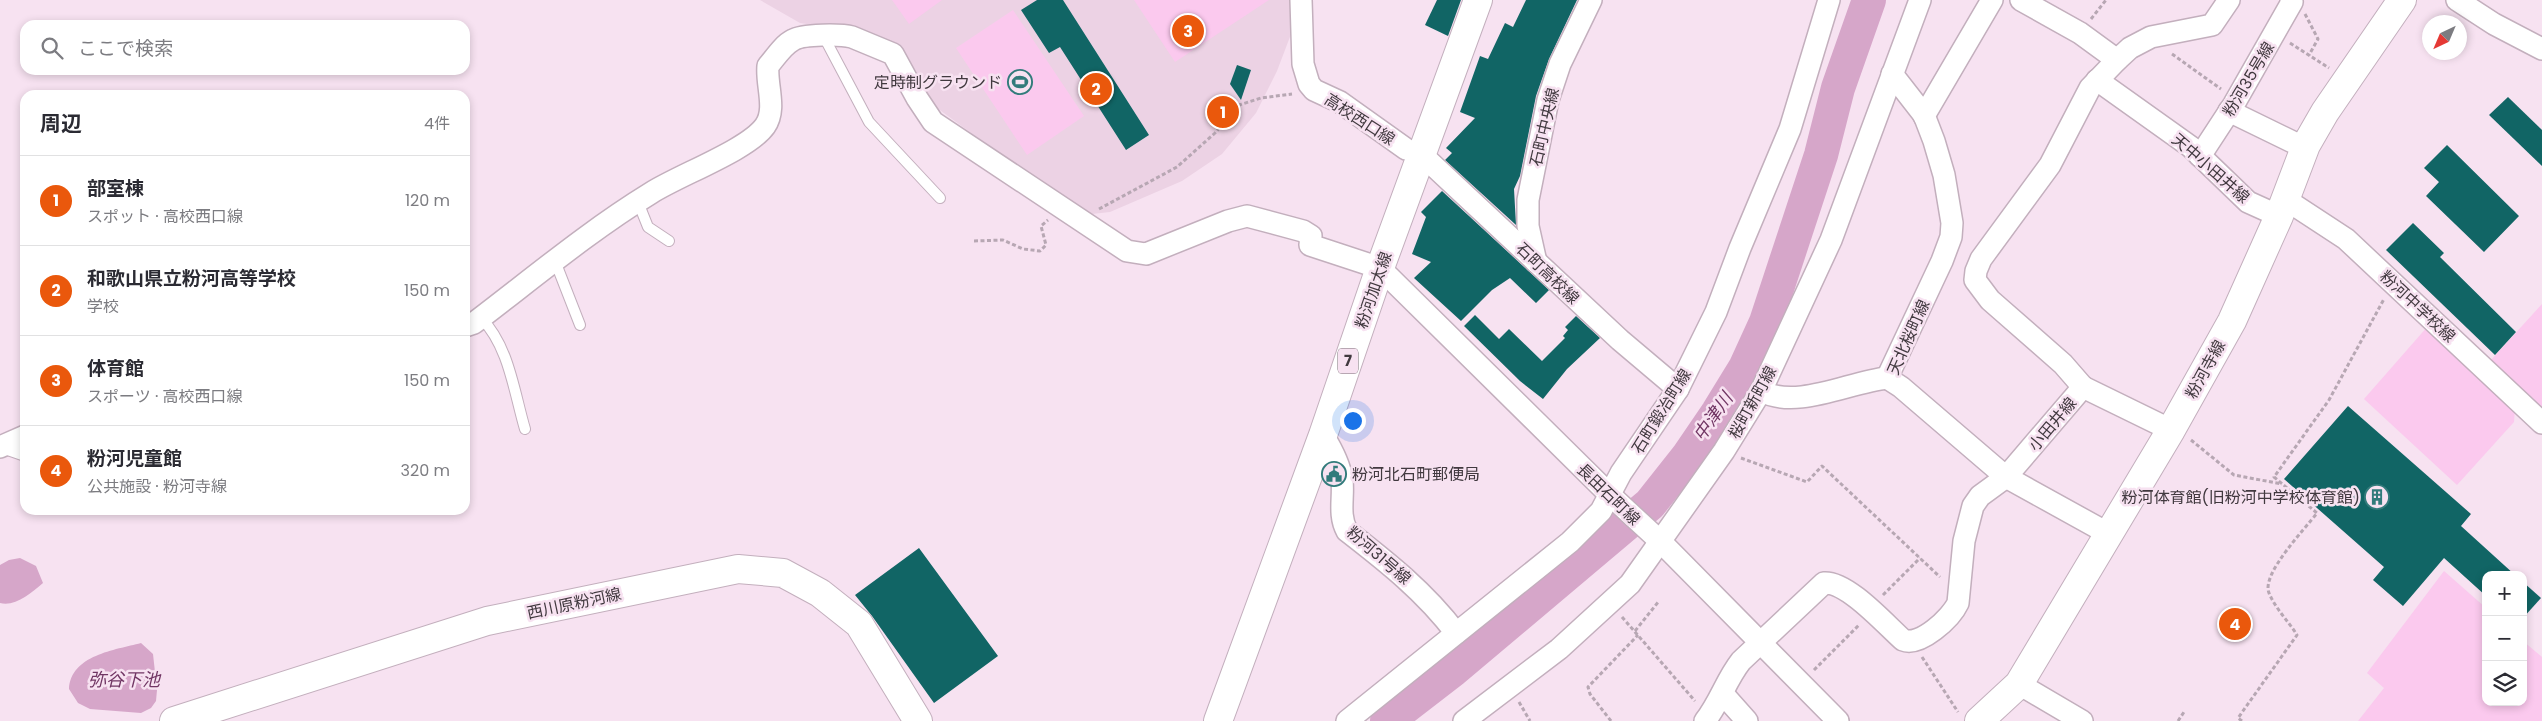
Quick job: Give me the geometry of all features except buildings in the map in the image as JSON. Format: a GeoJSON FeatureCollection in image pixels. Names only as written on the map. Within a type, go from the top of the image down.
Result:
{"type":"FeatureCollection","features":[{"type":"Feature","properties":{"kind":"main road","name":"粉河加太線"},"geometry":{"type":"LineString","coordinates":[[1218,721],[1323,435],[1380,268],[1414,152],[1478,0]]}},
{"type":"Feature","properties":{"kind":"main road","name":"粉河寺線"},"geometry":{"type":"LineString","coordinates":[[1969,717],[2019,684],[2172,428],[2232,321],[2282,208],[2305,148],[2325,112],[2402,0]]}},
{"type":"Feature","properties":{"kind":"main road","name":"西川原粉河線"},"geometry":{"type":"LineString","coordinates":[[174,721],[487,621],[738,569],[783,573],[820,593],[859,624],[918,721]]}},
{"type":"Feature","properties":{"kind":"street"},"geometry":{"type":"LineString","coordinates":[[1301,0],[1305,78],[1317,91]]}},
{"type":"Feature","properties":{"kind":"street","name":"石町中央線"},"geometry":{"type":"LineString","coordinates":[[1536,262],[1528,226],[1528,200],[1548,100],[1560,64],[1591,0]]}},
{"type":"Feature","properties":{"kind":"street","name":"石町鍛冶町線"},"geometry":{"type":"LineString","coordinates":[[1347,721],[1570,542],[1614,499],[1621,473],[1678,389],[1716,312],[1740,248],[1790,129],[1829,0]]}},
{"type":"Feature","properties":{"kind":"street","name":"桜町新町線"},"geometry":{"type":"LineString","coordinates":[[1464,721],[1559,649],[1630,584],[1655,537],[1724,451],[1761,391],[1831,240],[1920,0]]}},
{"type":"Feature","properties":{"kind":"street"},"geometry":{"type":"LineString","coordinates":[[1924,116],[1992,0]]}},
{"type":"Feature","properties":{"kind":"street"},"geometry":{"type":"LineString","coordinates":[[2021,0],[2080,33],[2116,60]]}},
{"type":"Feature","properties":{"kind":"street"},"geometry":{"type":"LineString","coordinates":[[1975,280],[1976,271],[1981,259],[2050,165],[2090,88],[2097,80],[2130,48],[2151,37],[2212,25],[2229,0]]}},
{"type":"Feature","properties":{"kind":"street"},"geometry":{"type":"LineString","coordinates":[[2457,0],[2494,24],[2542,49]]}},
{"type":"Feature","properties":{"kind":"street","name":"粉河35号線"},"geometry":{"type":"LineString","coordinates":[[2200,156],[2233,105],[2291,2]]}},
{"type":"Feature","properties":{"kind":"street"},"geometry":{"type":"LineString","coordinates":[[473,322],[638,202],[685,174],[726,154],[757,134],[766,125],[771,106],[768,66],[792,40],[824,36],[845,36],[893,54],[917,98],[933,122],[1127,251],[1146,254],[1228,221],[1247,216],[1303,231],[1311,236],[1310,245],[1380,268]]}},
{"type":"Feature","properties":{"kind":"street","name":"天北桜町線"},"geometry":{"type":"LineString","coordinates":[[1892,74],[1908,92],[1924,116],[1942,167],[1952,212],[1951,237],[1943,258],[1887,378],[1901,387],[2006,477],[2109,534]]}},
{"type":"Feature","properties":{"kind":"street","name":"天中小田井線"},"geometry":{"type":"LineString","coordinates":[[2097,80],[2200,156],[2248,202],[2282,208]]}},
{"type":"Feature","properties":{"kind":"street","name":"高校西口線"},"geometry":{"type":"LineString","coordinates":[[1317,91],[1340,102],[1414,152]]}},
{"type":"Feature","properties":{"kind":"street"},"geometry":{"type":"LineString","coordinates":[[2233,105],[2305,148]]}},
{"type":"Feature","properties":{"kind":"street","name":"石町高校線"},"geometry":{"type":"LineString","coordinates":[[1414,152],[1620,340],[1678,389]]}},
{"type":"Feature","properties":{"kind":"street","name":"粉河中学校線"},"geometry":{"type":"LineString","coordinates":[[2282,208],[2346,239],[2542,423]]}},
{"type":"Feature","properties":{"kind":"street","name":"小田井線"},"geometry":{"type":"LineString","coordinates":[[1912,642],[1942,624],[1954,612],[1959,594],[1964,541],[1973,506],[1980,496],[2006,477],[2083,387],[2063,364],[1990,300],[1975,280],[1943,258]]}},
{"type":"Feature","properties":{"kind":"street","name":"長田石町線"},"geometry":{"type":"LineString","coordinates":[[1380,268],[1761,641],[1838,721]]}},
{"type":"Feature","properties":{"kind":"street"},"geometry":{"type":"LineString","coordinates":[[1761,391],[1772,397],[1788,399],[1841,388],[1866,380],[1887,378]]}},
{"type":"Feature","properties":{"kind":"street"},"geometry":{"type":"LineString","coordinates":[[2083,387],[2172,428]]}},
{"type":"Feature","properties":{"kind":"street","name":"粉河31号線"},"geometry":{"type":"LineString","coordinates":[[1323,435],[1332,450],[1342,478],[1341,521],[1347,531],[1413,584],[1456,633]]}},
{"type":"Feature","properties":{"kind":"street"},"geometry":{"type":"LineString","coordinates":[[0,447],[20,438]]}},
{"type":"Feature","properties":{"kind":"street"},"geometry":{"type":"LineString","coordinates":[[1706,719],[1722,694],[1730,675],[1761,641],[1824,583],[1831,582],[1840,586],[1903,640],[1912,642]]}},
{"type":"Feature","properties":{"kind":"street"},"geometry":{"type":"LineString","coordinates":[[2019,684],[2082,721]]}},
{"type":"Feature","properties":{"kind":"street"},"geometry":{"type":"LineString","coordinates":[[1722,694],[1747,721]]}},
{"type":"Feature","properties":{"kind":"lane"},"geometry":{"type":"LineString","coordinates":[[824,36],[869,122],[940,198]]}},
{"type":"Feature","properties":{"kind":"lane"},"geometry":{"type":"LineString","coordinates":[[638,202],[648,227],[669,241]]}},
{"type":"Feature","properties":{"kind":"lane"},"geometry":{"type":"LineString","coordinates":[[555,261],[580,325]]}},
{"type":"Feature","properties":{"kind":"lane"},"geometry":{"type":"LineString","coordinates":[[473,322],[494,331],[503,351],[525,430]]}},
{"type":"Feature","properties":{"kind":"lane"},"geometry":{"type":"LineString","coordinates":[[0,447],[20,454]]}},
{"type":"Feature","properties":{"kind":"path"},"geometry":{"type":"LineString","coordinates":[[2291,2],[2308,16],[2318,39],[2309,55]]}},
{"type":"Feature","properties":{"kind":"path"},"geometry":{"type":"LineString","coordinates":[[2275,33],[2346,80]]}},
{"type":"Feature","properties":{"kind":"path"},"geometry":{"type":"LineString","coordinates":[[2160,35],[2165,49],[2233,105]]}},
{"type":"Feature","properties":{"kind":"path"},"geometry":{"type":"LineString","coordinates":[[974,241],[1003,240],[1023,249],[1040,251],[1046,245],[1041,229],[1042,223],[1072,215],[1087,216],[1177,167],[1215,133],[1238,104],[1278,95],[1317,91]]}},
{"type":"Feature","properties":{"kind":"path"},"geometry":{"type":"LineString","coordinates":[[2242,721],[2238,718],[2297,636],[2270,594],[2267,584],[2272,571],[2317,513],[2274,477],[2330,400],[2393,282]]}},
{"type":"Feature","properties":{"kind":"path"},"geometry":{"type":"LineString","coordinates":[[2172,428],[2234,475],[2282,484]]}},
{"type":"Feature","properties":{"kind":"path"},"geometry":{"type":"LineString","coordinates":[[1724,451],[1807,482],[1822,466],[1959,594]]}},
{"type":"Feature","properties":{"kind":"path"},"geometry":{"type":"LineString","coordinates":[[1802,683],[1920,558]]}},
{"type":"Feature","properties":{"kind":"path"},"geometry":{"type":"LineString","coordinates":[[1635,631],[1660,601]]}},
{"type":"Feature","properties":{"kind":"path"},"geometry":{"type":"LineString","coordinates":[[1610,604],[1638,634],[1706,719]]}},
{"type":"Feature","properties":{"kind":"path"},"geometry":{"type":"LineString","coordinates":[[1612,721],[1590,694],[1588,687],[1638,634]]}},
{"type":"Feature","properties":{"kind":"path"},"geometry":{"type":"LineString","coordinates":[[1912,642],[1969,717]]}},
{"type":"Feature","properties":{"kind":"path"},"geometry":{"type":"LineString","coordinates":[[2178,721],[2184,712]]}},
{"type":"Feature","properties":{"kind":"shaded area"},"geometry":{"type":"Polygon","coordinates":[[[760,0],[1295,0],[1296,21],[1277,71],[1256,113],[1222,154],[1182,181],[1110,212],[1083,215],[937,108],[895,47],[847,30],[800,23],[760,0]]]}},
{"type":"Feature","properties":{"kind":"shaded area"},"geometry":{"type":"Polygon","coordinates":[[[892,0],[942,0],[909,24],[892,0]]]}},
{"type":"Feature","properties":{"kind":"shaded area"},"geometry":{"type":"Polygon","coordinates":[[[1134,0],[1269,0],[1175,62],[1134,0]]]}},
{"type":"Feature","properties":{"kind":"shaded area","name":"定時制グラウンド"},"geometry":{"type":"Polygon","coordinates":[[[1013,10],[1084,116],[1027,155],[956,48],[1013,10]]]}},
{"type":"Feature","properties":{"kind":"shaded area"},"geometry":{"type":"Polygon","coordinates":[[[2542,304],[2542,408],[2491,360],[2542,304]]]}},
{"type":"Feature","properties":{"kind":"shaded area"},"geometry":{"type":"Polygon","coordinates":[[[2428,326],[2515,409],[2514,422],[2457,485],[2364,399],[2428,326]]]}},
{"type":"Feature","properties":{"kind":"shaded area"},"geometry":{"type":"Polygon","coordinates":[[[2444,571],[2482,604],[2482,706],[2527,706],[2527,644],[2542,657],[2542,721],[2358,721],[2384,688],[2367,673],[2444,571]]]}},
{"type":"Feature","properties":{"kind":"water"},"geometry":{"type":"Polygon","coordinates":[[[20,558],[36,566],[43,583],[17,601],[6,604],[0,603],[0,565],[9,560],[20,558]]]}},
{"type":"Feature","properties":{"kind":"water","name":"弥谷下池"},"geometry":{"type":"Polygon","coordinates":[[[141,643],[153,654],[157,690],[156,701],[151,708],[141,713],[90,709],[78,703],[69,689],[77,668],[96,656],[141,643]]]}},
{"type":"Feature","properties":{"kind":"waterway","name":"中津川"},"geometry":{"type":"LineString","coordinates":[[1387,721],[1453,670],[1650,504],[1688,456],[1718,412],[1745,368],[1766,322],[1821,155],[1838,88],[1869,0]]}},
{"type":"Feature","properties":{"kind":"place","name":"体育館"},"geometry":{"type":"Point","coordinates":[1188,31]}},
{"type":"Feature","properties":{"kind":"place","name":"定時制グラウンド"},"geometry":{"type":"Point","coordinates":[1020,82]}},
{"type":"Feature","properties":{"kind":"place","name":"和歌山県立粉河高等学校"},"geometry":{"type":"Point","coordinates":[1096,89]}},
{"type":"Feature","properties":{"kind":"place","name":"部室棟"},"geometry":{"type":"Point","coordinates":[1223,112]}},
{"type":"Feature","properties":{"kind":"place","name":"粉河北石町郵便局"},"geometry":{"type":"Point","coordinates":[1334,474]}},
{"type":"Feature","properties":{"kind":"place","name":"粉河体育館(旧粉河中学校体育館)"},"geometry":{"type":"Point","coordinates":[2377,497]}},
{"type":"Feature","properties":{"kind":"place","name":"粉河児童館"},"geometry":{"type":"Point","coordinates":[2235,624]}}]}
